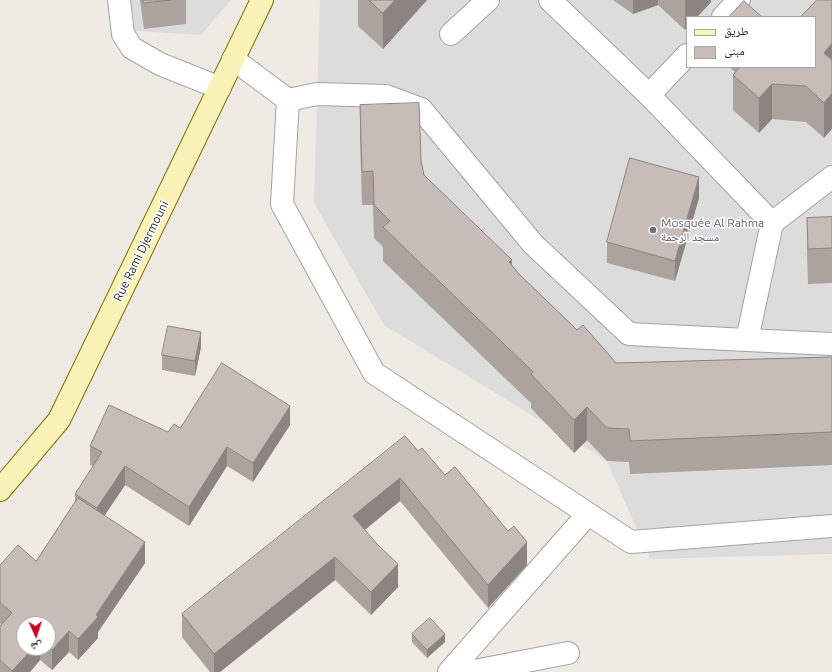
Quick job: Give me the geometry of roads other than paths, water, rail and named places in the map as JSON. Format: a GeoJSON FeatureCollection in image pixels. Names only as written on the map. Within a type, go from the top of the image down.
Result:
{"type":"FeatureCollection","features":[{"type":"Feature","properties":{"kind":"main road","name":"Rue Rami Djermouni"},"geometry":{"type":"LineString","coordinates":[[0,490],[59,420],[262,0]]}},
{"type":"Feature","properties":{"kind":"street"},"geometry":{"type":"LineString","coordinates":[[120,0],[123,34],[132,48],[160,64],[220,88]]}},
{"type":"Feature","properties":{"kind":"street"},"geometry":{"type":"LineString","coordinates":[[451,34],[488,0]]}},
{"type":"Feature","properties":{"kind":"street"},"geometry":{"type":"LineString","coordinates":[[550,0],[648,95],[772,223]]}},
{"type":"Feature","properties":{"kind":"street"},"geometry":{"type":"LineString","coordinates":[[724,16],[739,0]]}},
{"type":"Feature","properties":{"kind":"street"},"geometry":{"type":"LineString","coordinates":[[648,95],[686,56]]}},
{"type":"Feature","properties":{"kind":"street"},"geometry":{"type":"LineString","coordinates":[[233,59],[288,100],[317,94],[386,96],[421,109],[533,244],[629,334],[832,344]]}},
{"type":"Feature","properties":{"kind":"street"},"geometry":{"type":"LineString","coordinates":[[288,100],[282,204],[374,373],[631,542],[832,526]]}},
{"type":"Feature","properties":{"kind":"street"},"geometry":{"type":"LineString","coordinates":[[747,340],[772,223],[832,177]]}},
{"type":"Feature","properties":{"kind":"street"},"geometry":{"type":"LineString","coordinates":[[449,672],[588,514]]}},
{"type":"Feature","properties":{"kind":"street"},"geometry":{"type":"LineString","coordinates":[[469,672],[568,653]]}},
{"type":"Feature","properties":{"kind":"place","name":"Mosquée Al Rahma مسجد الرحمة"},"geometry":{"type":"Point","coordinates":[653,230]}}]}
